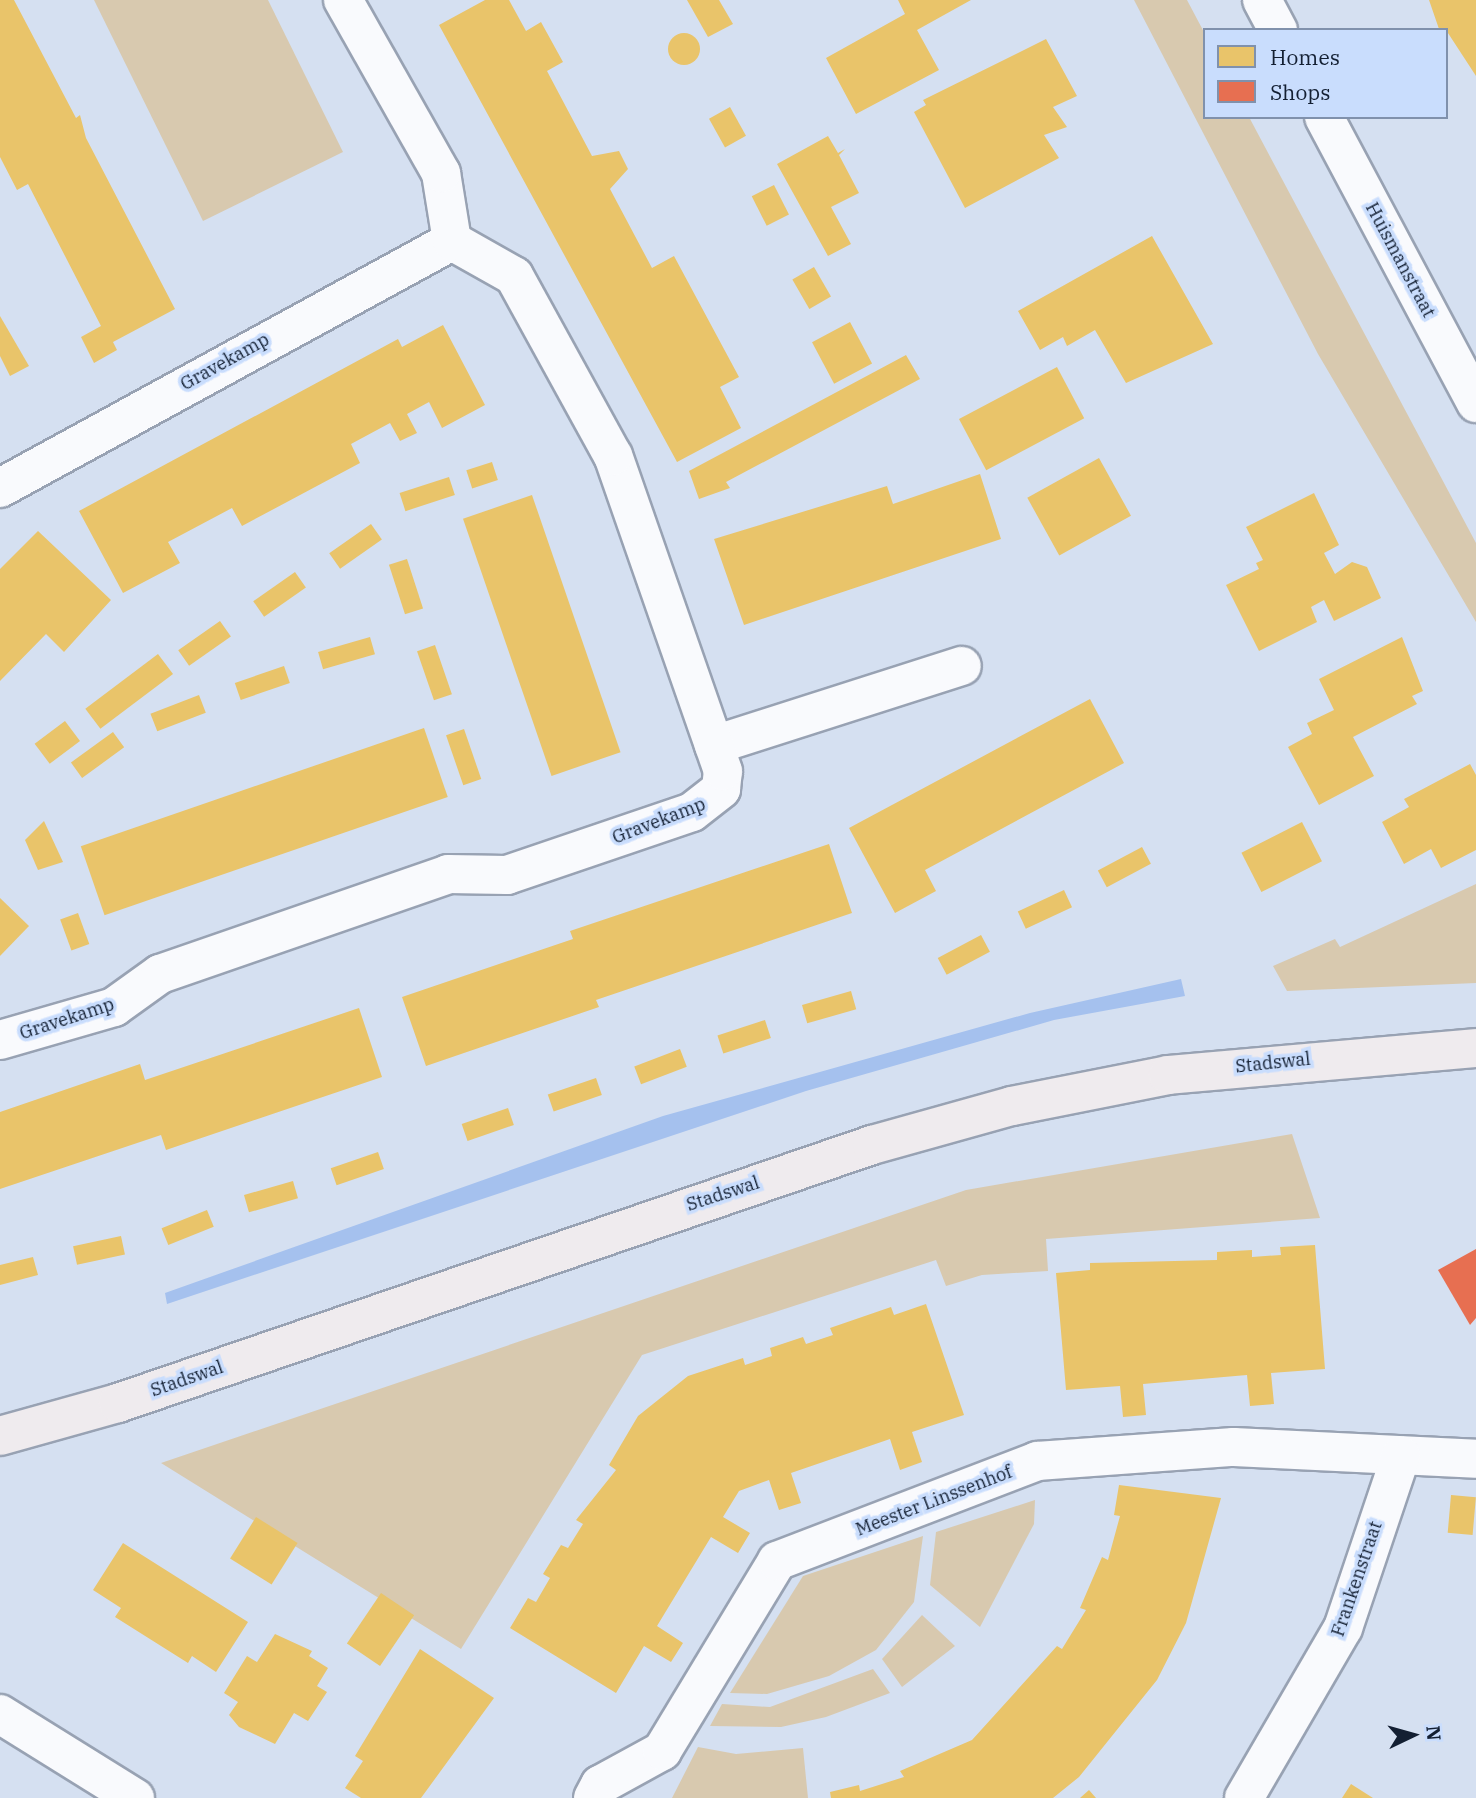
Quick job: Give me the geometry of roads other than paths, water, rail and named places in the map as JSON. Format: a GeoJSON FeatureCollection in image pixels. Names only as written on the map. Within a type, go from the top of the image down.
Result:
{"type":"FeatureCollection","features":[{"type":"Feature","properties":{"kind":"main road","name":"Stadswal"},"geometry":{"type":"LineString","coordinates":[[0,1436],[118,1403],[833,1158],[1012,1106],[1251,1065],[1473,1052]]}},
{"type":"Feature","properties":{"kind":"street"},"geometry":{"type":"LineString","coordinates":[[344,0],[440,173],[452,241]]}},
{"type":"Feature","properties":{"kind":"street"},"geometry":{"type":"LineString","coordinates":[[1262,0],[1277,28]]}},
{"type":"Feature","properties":{"kind":"street","name":"Huismanstraat"},"geometry":{"type":"LineString","coordinates":[[1325,119],[1476,403]]}},
{"type":"Feature","properties":{"kind":"street","name":"Gravekamp"},"geometry":{"type":"LineString","coordinates":[[0,488],[452,241],[514,276],[613,456],[714,746],[723,782],[700,809],[507,875],[448,874],[160,974],[114,1007],[0,1040]]}},
{"type":"Feature","properties":{"kind":"street"},"geometry":{"type":"LineString","coordinates":[[714,746],[962,666]]}},
{"type":"Feature","properties":{"kind":"street","name":"Meester Linssenhof"},"geometry":{"type":"LineString","coordinates":[[593,1798],[600,1785],[662,1751],[777,1561],[1037,1461],[1234,1447],[1401,1456]]}},
{"type":"Feature","properties":{"kind":"street"},"geometry":{"type":"LineString","coordinates":[[1401,1456],[1476,1459]]}},
{"type":"Feature","properties":{"kind":"street","name":"Frankenstraat"},"geometry":{"type":"LineString","coordinates":[[1244,1798],[1343,1628],[1401,1456]]}},
{"type":"Feature","properties":{"kind":"street"},"geometry":{"type":"LineString","coordinates":[[0,1714],[135,1798]]}},
{"type":"Feature","properties":{"kind":"water"},"geometry":{"type":"Polygon","coordinates":[[[1181,979],[1185,996],[1054,1020],[806,1091],[167,1304],[165,1293],[663,1116],[1030,1013],[1181,979]]]}}]}
